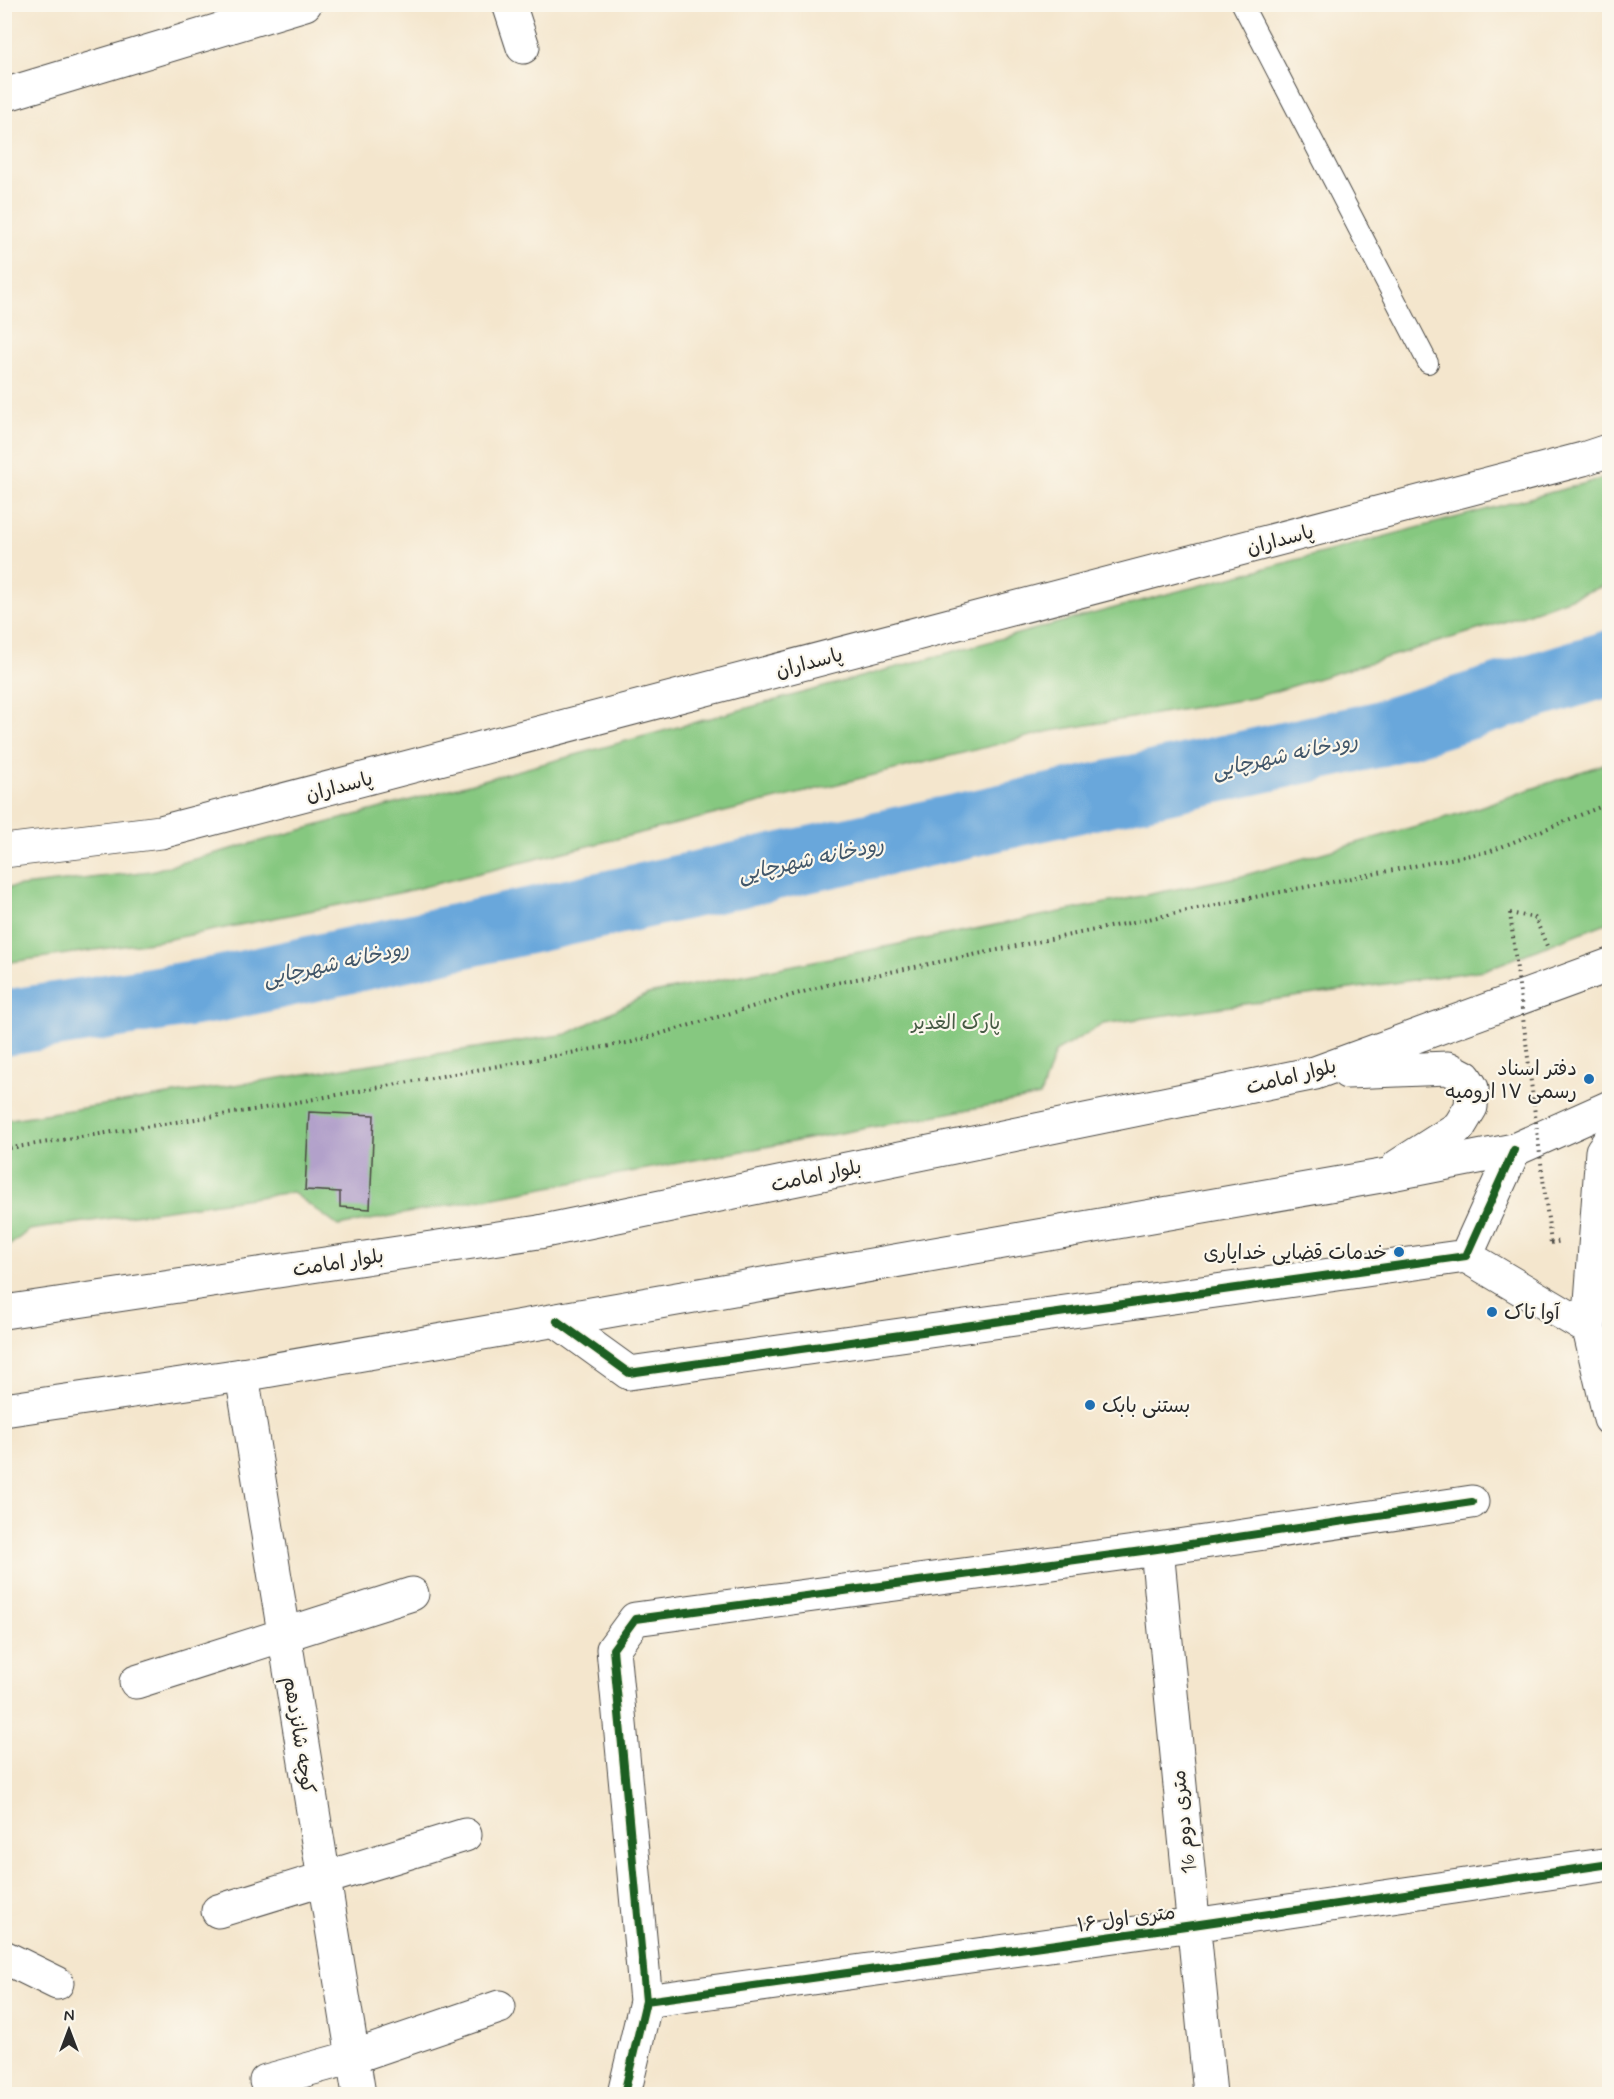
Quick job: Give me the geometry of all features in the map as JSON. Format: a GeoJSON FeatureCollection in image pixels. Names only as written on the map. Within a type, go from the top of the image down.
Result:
{"type":"FeatureCollection","features":[{"type":"Feature","properties":{"kind":"main road"},"geometry":{"type":"LineString","coordinates":[[4,95],[305,4]]}},
{"type":"Feature","properties":{"kind":"main road"},"geometry":{"type":"LineString","coordinates":[[509,4],[523,47]]}},
{"type":"Feature","properties":{"kind":"main road","name":"پاسداران"},"geometry":{"type":"LineString","coordinates":[[4,851],[161,832],[1583,459],[1610,450]]}},
{"type":"Feature","properties":{"kind":"main road","name":"بلوار امامت"},"geometry":{"type":"LineString","coordinates":[[4,1312],[539,1232],[1315,1073],[1610,965]]}},
{"type":"Feature","properties":{"kind":"main road"},"geometry":{"type":"LineString","coordinates":[[1315,1073],[1448,1068],[1465,1077],[1472,1088],[1471,1107],[1459,1127],[1381,1176]]}},
{"type":"Feature","properties":{"kind":"main road"},"geometry":{"type":"LineString","coordinates":[[4,1410],[242,1375],[1381,1176],[1514,1150],[1610,1107]]}},
{"type":"Feature","properties":{"kind":"main road"},"geometry":{"type":"LineString","coordinates":[[1610,1140],[1602,1151],[1590,1329],[1610,1419]]}},
{"type":"Feature","properties":{"kind":"main road"},"geometry":{"type":"LineString","coordinates":[[1466,1256],[1514,1150]]}},
{"type":"Feature","properties":{"kind":"main road"},"geometry":{"type":"LineString","coordinates":[[557,1321],[629,1373],[1466,1256],[1590,1329]]}},
{"type":"Feature","properties":{"kind":"main road","name":"کوچه شانزدهم"},"geometry":{"type":"LineString","coordinates":[[242,1375],[359,2094]]}},
{"type":"Feature","properties":{"kind":"main road"},"geometry":{"type":"LineString","coordinates":[[624,2094],[646,2001],[613,1649],[635,1619],[1157,1550],[1472,1502]]}},
{"type":"Feature","properties":{"kind":"main road","name":"16 متری دوم"},"geometry":{"type":"LineString","coordinates":[[1157,1550],[1210,2094]]}},
{"type":"Feature","properties":{"kind":"main road"},"geometry":{"type":"LineString","coordinates":[[136,1682],[412,1594]]}},
{"type":"Feature","properties":{"kind":"main road"},"geometry":{"type":"LineString","coordinates":[[218,1911],[465,1835]]}},
{"type":"Feature","properties":{"kind":"main road","name":"۱۶ متری اول"},"geometry":{"type":"LineString","coordinates":[[646,2001],[1610,1864]]}},
{"type":"Feature","properties":{"kind":"main road"},"geometry":{"type":"LineString","coordinates":[[4,1957],[57,1983]]}},
{"type":"Feature","properties":{"kind":"main road"},"geometry":{"type":"LineString","coordinates":[[266,2081],[353,2057],[499,2007]]}},
{"type":"Feature","properties":{"kind":"lane"},"geometry":{"type":"LineString","coordinates":[[1242,4],[1428,363]]}},
{"type":"Feature","properties":{"kind":"path"},"geometry":{"type":"LineString","coordinates":[[4,1149],[253,1110],[633,1042],[827,985],[1491,851],[1610,803]]}},
{"type":"Feature","properties":{"kind":"path"},"geometry":{"type":"LineString","coordinates":[[1547,946],[1535,918],[1510,912],[1551,1243]]}},
{"type":"Feature","properties":{"kind":"green space"},"geometry":{"type":"Polygon","coordinates":[[[1609,477],[1609,584],[1507,621],[1253,698],[1051,731],[403,892],[165,940],[5,963],[5,888],[151,871],[1043,627],[1609,477]]]}},
{"type":"Feature","properties":{"kind":"green space","name":"پارک الغدیر"},"geometry":{"type":"Polygon","coordinates":[[[1609,762],[1609,922],[1484,970],[1103,1024],[1055,1052],[1040,1096],[338,1226],[292,1192],[29,1230],[5,1249],[5,1120],[567,1034],[648,994],[1242,876],[1465,812],[1609,762]]]}},
{"type":"Feature","properties":{"kind":"building"},"geometry":{"type":"Polygon","coordinates":[[[309,1112],[374,1115],[370,1209],[340,1207],[340,1192],[305,1190],[309,1112]]]}},
{"type":"Feature","properties":{"kind":"waterway","name":"رودخانه شهرچایی"},"geometry":{"type":"LineString","coordinates":[[4,1023],[214,990],[1375,735],[1610,663]]}},
{"type":"Feature","properties":{"kind":"cycle path"},"geometry":{"type":"LineString","coordinates":[[557,1321],[629,1373],[1466,1256],[1514,1150]]}},
{"type":"Feature","properties":{"kind":"cycle path"},"geometry":{"type":"LineString","coordinates":[[624,2094],[646,2001],[613,1649],[635,1619],[1157,1549],[1472,1502]]}},
{"type":"Feature","properties":{"kind":"cycle path"},"geometry":{"type":"LineString","coordinates":[[646,2001],[1610,1864]]}},
{"type":"Feature","properties":{"kind":"place","name":"دفتر اسناد رسمی ۱۷ ارومیه"},"geometry":{"type":"Point","coordinates":[1589,1079]}},
{"type":"Feature","properties":{"kind":"place","name":"خدمات قضایی خدایاری"},"geometry":{"type":"Point","coordinates":[1399,1252]}},
{"type":"Feature","properties":{"kind":"place","name":"آوا تاک"},"geometry":{"type":"Point","coordinates":[1492,1312]}},
{"type":"Feature","properties":{"kind":"place","name":"بستنی بابک"},"geometry":{"type":"Point","coordinates":[1090,1405]}}]}
